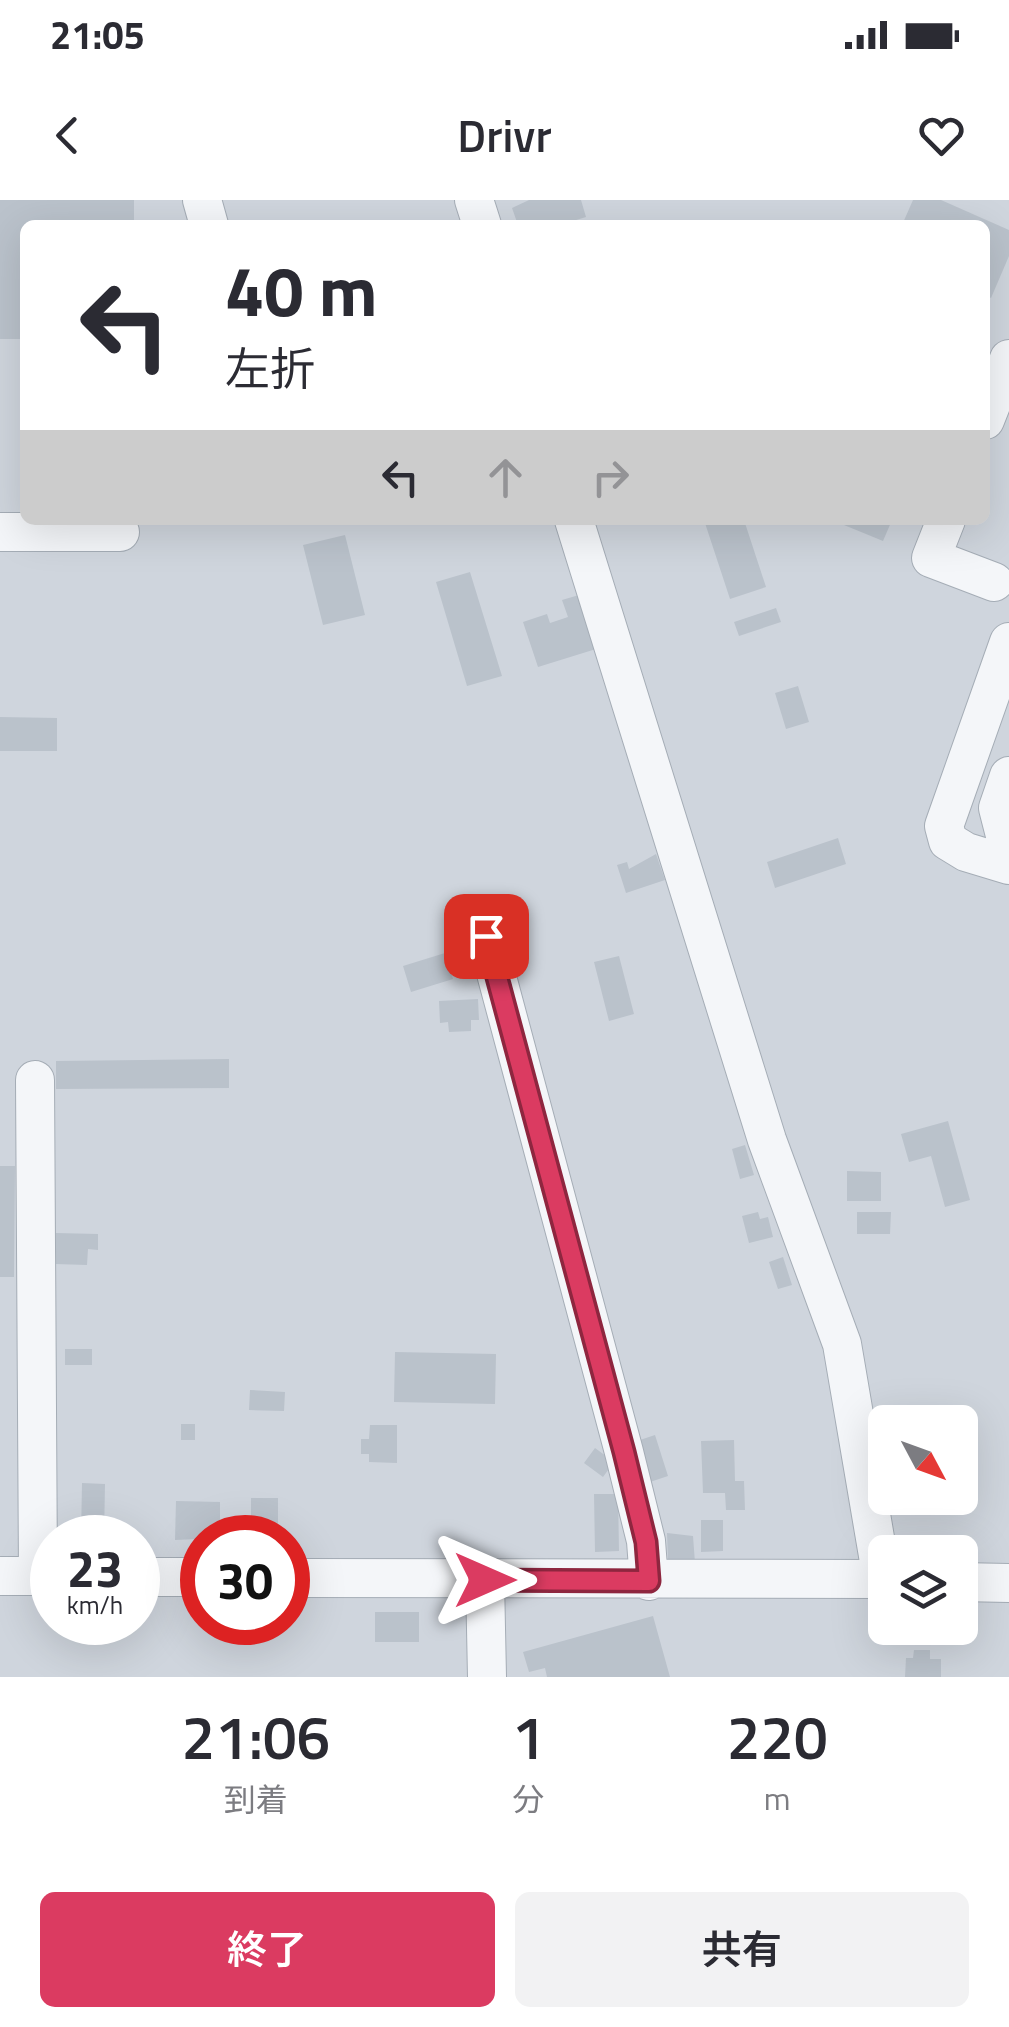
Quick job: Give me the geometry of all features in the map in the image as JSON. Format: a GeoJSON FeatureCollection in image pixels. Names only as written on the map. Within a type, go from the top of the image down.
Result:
{"type":"FeatureCollection","features":[{"type":"Feature","properties":{"kind":"street"},"geometry":{"type":"LineString","coordinates":[[576,525],[767,1140],[842,1344],[875,1535]]}},
{"type":"Feature","properties":{"kind":"street"},"geometry":{"type":"LineString","coordinates":[[944,525],[931,558],[994,582]]}},
{"type":"Feature","properties":{"kind":"street"},"geometry":{"type":"LineString","coordinates":[[0,532],[120,532]]}},
{"type":"Feature","properties":{"kind":"street"},"geometry":{"type":"LineString","coordinates":[[1009,642],[1002,685],[944,826],[948,841],[966,852],[1009,865]]}},
{"type":"Feature","properties":{"kind":"street"},"geometry":{"type":"LineString","coordinates":[[1009,776],[998,808],[1009,851]]}},
{"type":"Feature","properties":{"kind":"street"},"geometry":{"type":"LineString","coordinates":[[486,936],[628,1470],[646,1542],[649,1581]]}},
{"type":"Feature","properties":{"kind":"street"},"geometry":{"type":"LineString","coordinates":[[35,1080],[44,1515]]}},
{"type":"Feature","properties":{"kind":"street"},"geometry":{"type":"LineString","coordinates":[[0,1576],[30,1576]]}},
{"type":"Feature","properties":{"kind":"street"},"geometry":{"type":"LineString","coordinates":[[310,1578],[868,1579]]}},
{"type":"Feature","properties":{"kind":"street"},"geometry":{"type":"LineString","coordinates":[[485,1580],[486,1677]]}},
{"type":"Feature","properties":{"kind":"street"},"geometry":{"type":"LineString","coordinates":[[978,1582],[1009,1583]]}},
{"type":"Feature","properties":{"kind":"shaded area"},"geometry":{"type":"Polygon","coordinates":[[[0,200],[1009,200],[1009,1677],[0,1677],[0,200]]]}},
{"type":"Feature","properties":{"kind":"building"},"geometry":{"type":"Polygon","coordinates":[[[0,200],[134,200],[134,220],[20,220],[20,339],[0,339],[0,200]]]}},
{"type":"Feature","properties":{"kind":"building"},"geometry":{"type":"Polygon","coordinates":[[[529,200],[581,200],[586,217],[516,220],[512,208],[529,200]]]}},
{"type":"Feature","properties":{"kind":"building"},"geometry":{"type":"Polygon","coordinates":[[[913,200],[941,200],[986,220],[904,220],[913,200]]]}},
{"type":"Feature","properties":{"kind":"building"},"geometry":{"type":"Polygon","coordinates":[[[990,222],[1009,230],[1009,256],[991,298],[990,222]]]}},
{"type":"Feature","properties":{"kind":"building"},"geometry":{"type":"Polygon","coordinates":[[[706,525],[746,525],[766,587],[730,599],[706,525]]]}},
{"type":"Feature","properties":{"kind":"building"},"geometry":{"type":"Polygon","coordinates":[[[844,525],[890,525],[883,541],[844,525]]]}},
{"type":"Feature","properties":{"kind":"building"},"geometry":{"type":"Polygon","coordinates":[[[345,535],[365,615],[323,625],[303,545],[345,535]]]}},
{"type":"Feature","properties":{"kind":"building"},"geometry":{"type":"Polygon","coordinates":[[[470,572],[502,676],[467,686],[436,582],[470,572]]]}},
{"type":"Feature","properties":{"kind":"building"},"geometry":{"type":"Polygon","coordinates":[[[579,595],[596,649],[538,667],[523,622],[547,614],[550,623],[568,617],[562,600],[579,595]]]}},
{"type":"Feature","properties":{"kind":"building"},"geometry":{"type":"Polygon","coordinates":[[[776,608],[781,622],[739,636],[734,622],[776,608]]]}},
{"type":"Feature","properties":{"kind":"building"},"geometry":{"type":"Polygon","coordinates":[[[798,686],[809,722],[786,729],[775,693],[798,686]]]}},
{"type":"Feature","properties":{"kind":"building"},"geometry":{"type":"Polygon","coordinates":[[[0,717],[57,718],[57,751],[0,751],[0,717]]]}},
{"type":"Feature","properties":{"kind":"building"},"geometry":{"type":"Polygon","coordinates":[[[838,838],[846,864],[775,888],[767,862],[838,838]]]}},
{"type":"Feature","properties":{"kind":"building"},"geometry":{"type":"Polygon","coordinates":[[[656,854],[665,880],[626,893],[617,865],[627,862],[629,869],[656,854]]]}},
{"type":"Feature","properties":{"kind":"building"},"geometry":{"type":"Polygon","coordinates":[[[463,924],[468,949],[459,951],[454,926],[463,924]]]}},
{"type":"Feature","properties":{"kind":"building"},"geometry":{"type":"Polygon","coordinates":[[[445,953],[453,979],[411,992],[403,966],[445,953]]]}},
{"type":"Feature","properties":{"kind":"building"},"geometry":{"type":"Polygon","coordinates":[[[619,956],[634,1014],[609,1021],[594,962],[619,956]]]}},
{"type":"Feature","properties":{"kind":"building"},"geometry":{"type":"Polygon","coordinates":[[[478,999],[479,1020],[471,1020],[471,1031],[449,1032],[448,1022],[440,1023],[439,1001],[478,999]]]}},
{"type":"Feature","properties":{"kind":"building"},"geometry":{"type":"Polygon","coordinates":[[[229,1059],[229,1088],[56,1089],[56,1061],[229,1059]]]}},
{"type":"Feature","properties":{"kind":"building"},"geometry":{"type":"Polygon","coordinates":[[[948,1121],[970,1200],[945,1207],[931,1156],[909,1162],[901,1134],[948,1121]]]}},
{"type":"Feature","properties":{"kind":"building"},"geometry":{"type":"Polygon","coordinates":[[[745,1145],[754,1175],[740,1179],[732,1149],[745,1145]]]}},
{"type":"Feature","properties":{"kind":"building"},"geometry":{"type":"Polygon","coordinates":[[[0,1166],[15,1166],[14,1277],[0,1277],[0,1166]]]}},
{"type":"Feature","properties":{"kind":"building"},"geometry":{"type":"Polygon","coordinates":[[[847,1171],[881,1172],[881,1201],[847,1201],[847,1171]]]}},
{"type":"Feature","properties":{"kind":"building"},"geometry":{"type":"Polygon","coordinates":[[[758,1212],[760,1219],[768,1217],[773,1237],[749,1243],[742,1216],[758,1212]]]}},
{"type":"Feature","properties":{"kind":"building"},"geometry":{"type":"Polygon","coordinates":[[[857,1212],[891,1212],[890,1234],[857,1234],[857,1212]]]}},
{"type":"Feature","properties":{"kind":"building"},"geometry":{"type":"Polygon","coordinates":[[[56,1233],[98,1234],[98,1250],[88,1249],[87,1265],[55,1264],[56,1233]]]}},
{"type":"Feature","properties":{"kind":"building"},"geometry":{"type":"Polygon","coordinates":[[[783,1257],[792,1285],[778,1289],[769,1262],[783,1257]]]}},
{"type":"Feature","properties":{"kind":"building"},"geometry":{"type":"Polygon","coordinates":[[[65,1349],[92,1349],[92,1365],[65,1365],[65,1349]]]}},
{"type":"Feature","properties":{"kind":"building"},"geometry":{"type":"Polygon","coordinates":[[[395,1352],[496,1354],[495,1404],[394,1402],[395,1352]]]}},
{"type":"Feature","properties":{"kind":"building"},"geometry":{"type":"Polygon","coordinates":[[[250,1390],[285,1392],[284,1411],[249,1410],[250,1390]]]}},
{"type":"Feature","properties":{"kind":"building"},"geometry":{"type":"Polygon","coordinates":[[[181,1424],[195,1424],[195,1440],[181,1440],[181,1424]]]}},
{"type":"Feature","properties":{"kind":"building"},"geometry":{"type":"Polygon","coordinates":[[[370,1425],[397,1425],[397,1463],[369,1462],[369,1454],[361,1454],[361,1439],[369,1439],[370,1425]]]}},
{"type":"Feature","properties":{"kind":"building"},"geometry":{"type":"Polygon","coordinates":[[[655,1435],[668,1476],[644,1484],[631,1443],[655,1435]]]}},
{"type":"Feature","properties":{"kind":"building"},"geometry":{"type":"Polygon","coordinates":[[[734,1440],[735,1481],[744,1481],[745,1510],[726,1510],[725,1493],[703,1493],[701,1441],[734,1440]]]}},
{"type":"Feature","properties":{"kind":"building"},"geometry":{"type":"Polygon","coordinates":[[[595,1448],[614,1462],[603,1477],[584,1463],[595,1448]]]}},
{"type":"Feature","properties":{"kind":"building"},"geometry":{"type":"Polygon","coordinates":[[[82,1483],[105,1484],[104,1515],[81,1515],[82,1483]]]}},
{"type":"Feature","properties":{"kind":"building"},"geometry":{"type":"Polygon","coordinates":[[[594,1494],[618,1494],[619,1551],[595,1552],[594,1494]]]}},
{"type":"Feature","properties":{"kind":"building"},"geometry":{"type":"Polygon","coordinates":[[[251,1498],[278,1498],[278,1515],[251,1515],[251,1498]]]}},
{"type":"Feature","properties":{"kind":"building"},"geometry":{"type":"Polygon","coordinates":[[[176,1501],[220,1502],[220,1515],[180,1515],[180,1540],[175,1540],[176,1501]]]}},
{"type":"Feature","properties":{"kind":"building"},"geometry":{"type":"Polygon","coordinates":[[[701,1520],[723,1520],[723,1551],[701,1552],[701,1520]]]}},
{"type":"Feature","properties":{"kind":"building"},"geometry":{"type":"Polygon","coordinates":[[[667,1533],[693,1536],[695,1563],[668,1561],[667,1533]]]}},
{"type":"Feature","properties":{"kind":"building"},"geometry":{"type":"Polygon","coordinates":[[[375,1612],[419,1612],[419,1642],[375,1642],[375,1612]]]}},
{"type":"Feature","properties":{"kind":"building"},"geometry":{"type":"Polygon","coordinates":[[[653,1616],[670,1677],[547,1677],[545,1668],[529,1672],[523,1652],[653,1616]]]}},
{"type":"Feature","properties":{"kind":"building"},"geometry":{"type":"Polygon","coordinates":[[[914,1650],[930,1650],[930,1659],[941,1659],[941,1677],[905,1677],[906,1658],[913,1658],[914,1650]]]}},
{"type":"Feature","properties":{"kind":"route"},"geometry":{"type":"LineString","coordinates":[[485,1580],[649,1581],[646,1542],[624,1452],[486,936]]}}]}
